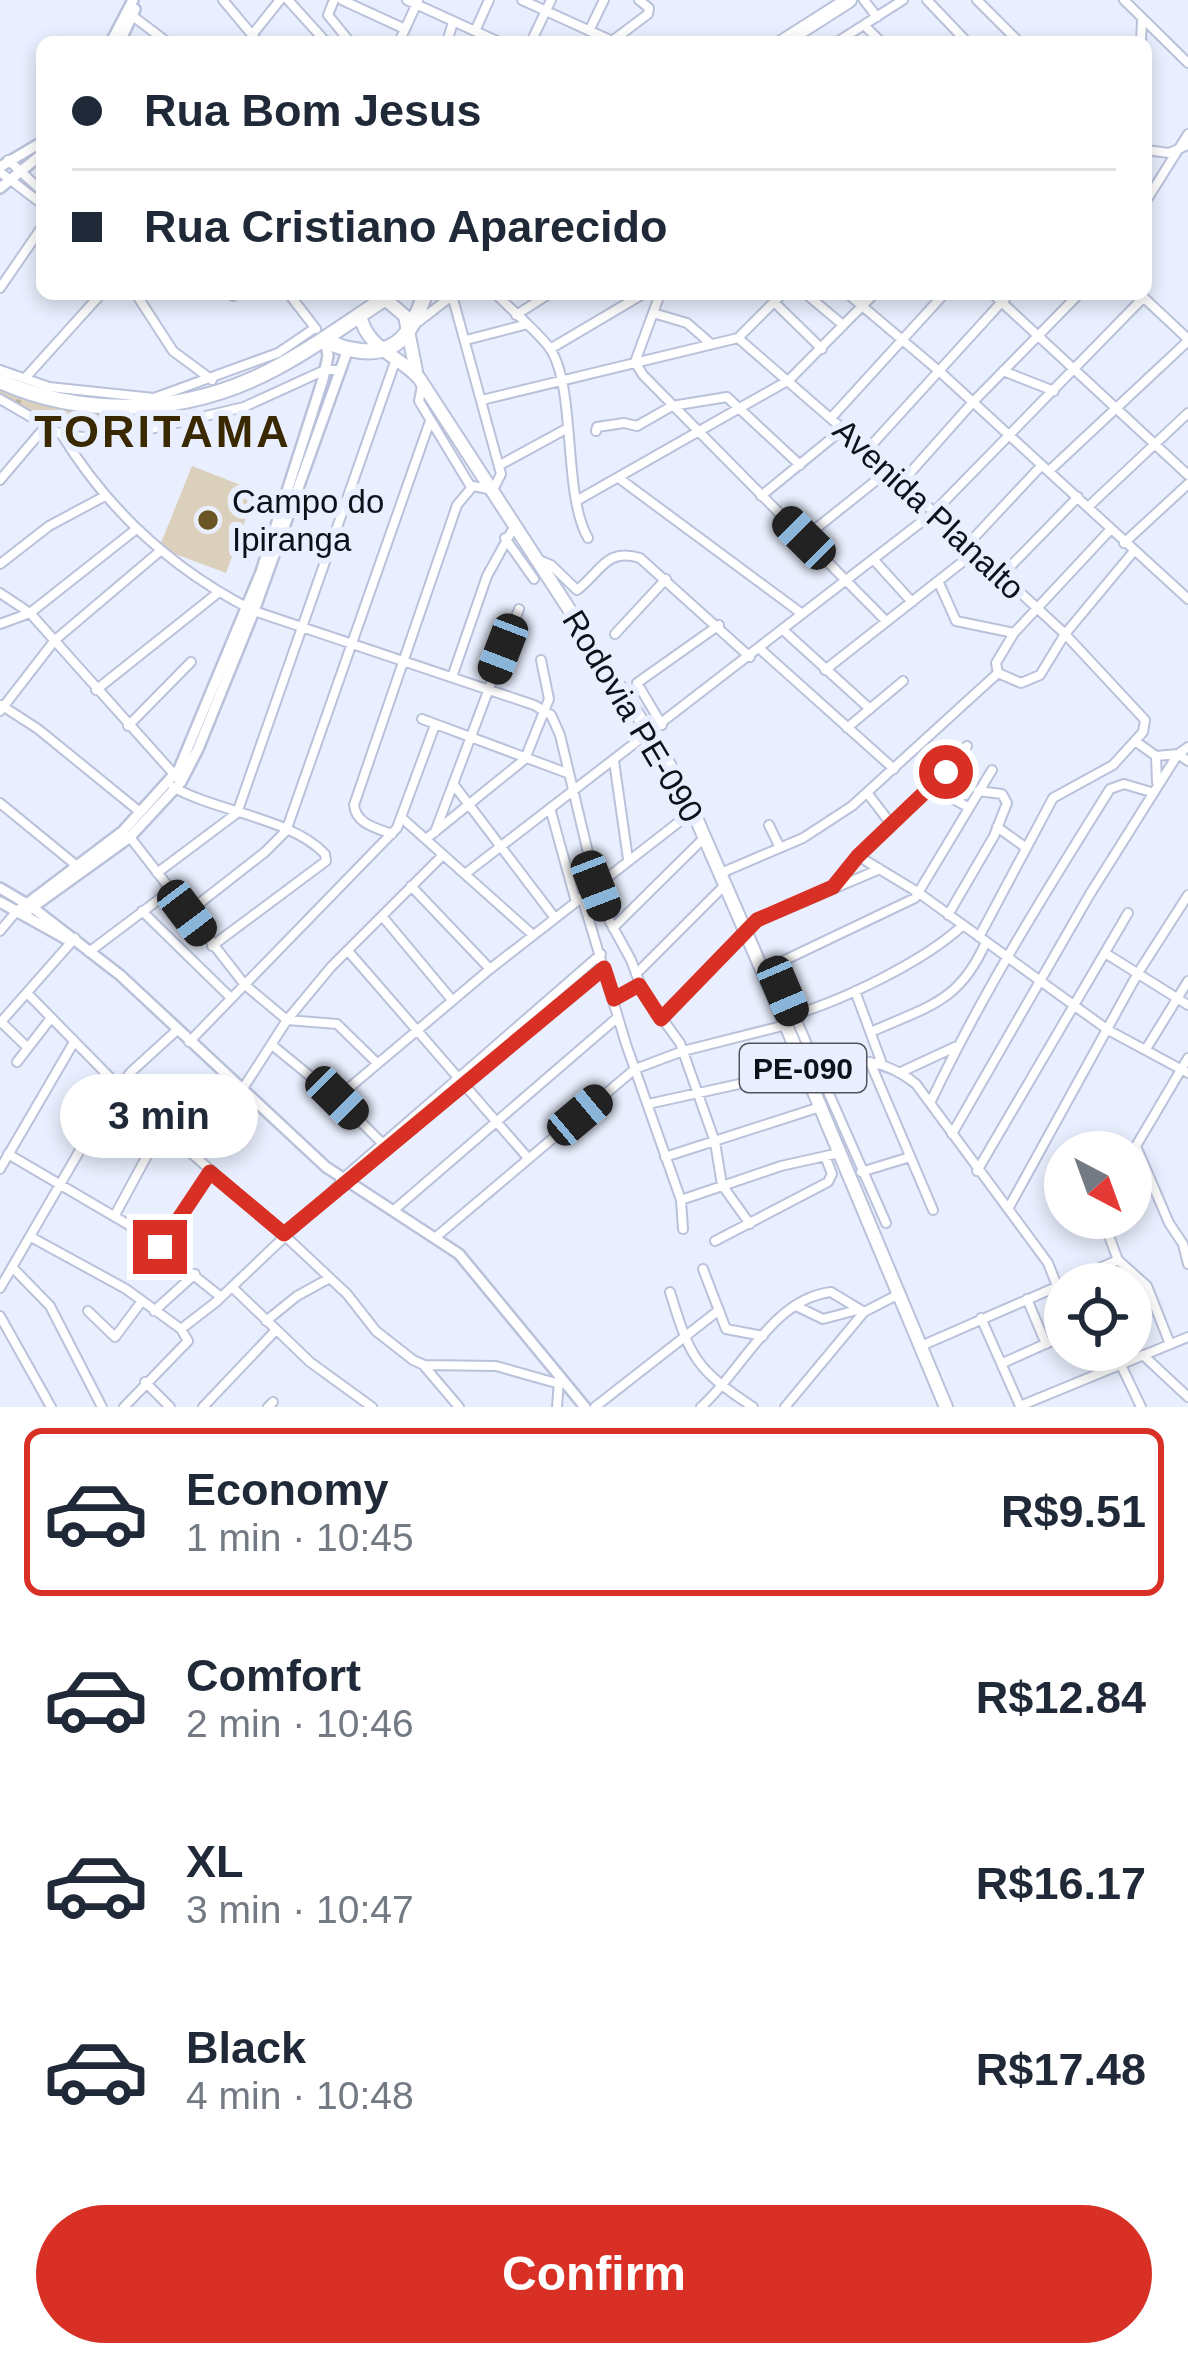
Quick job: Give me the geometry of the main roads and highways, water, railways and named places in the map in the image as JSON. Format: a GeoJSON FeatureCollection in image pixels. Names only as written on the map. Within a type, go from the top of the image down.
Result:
{"type":"FeatureCollection","features":[{"type":"Feature","properties":{"kind":"highway"},"geometry":{"type":"LineString","coordinates":[[792,36],[849,0]]}},
{"type":"Feature","properties":{"kind":"highway"},"geometry":{"type":"LineString","coordinates":[[0,381],[36,395],[85,405],[156,401],[229,389],[382,300]]}},
{"type":"Feature","properties":{"kind":"highway"},"geometry":{"type":"LineString","coordinates":[[320,333],[348,350],[390,354],[410,329],[422,300]]}},
{"type":"Feature","properties":{"kind":"main road","name":"Rodovia PE-090"},"geometry":{"type":"LineString","coordinates":[[392,300],[410,329],[411,356],[421,380],[537,559],[656,729],[807,1065],[832,1154],[856,1174],[946,1407]]}},
{"type":"Feature","properties":{"kind":"main road","name":"Rodovia PE-090"},"geometry":{"type":"LineString","coordinates":[[360,315],[368,338],[421,380]]}},
{"type":"Feature","properties":{"kind":"place","name":"Campo do Ipiranga"},"geometry":{"type":"Point","coordinates":[208,520]}},
{"type":"Feature","properties":{"kind":"district","name":"TORITAMA"},"geometry":{"type":"Point","coordinates":[163,431]}}]}
